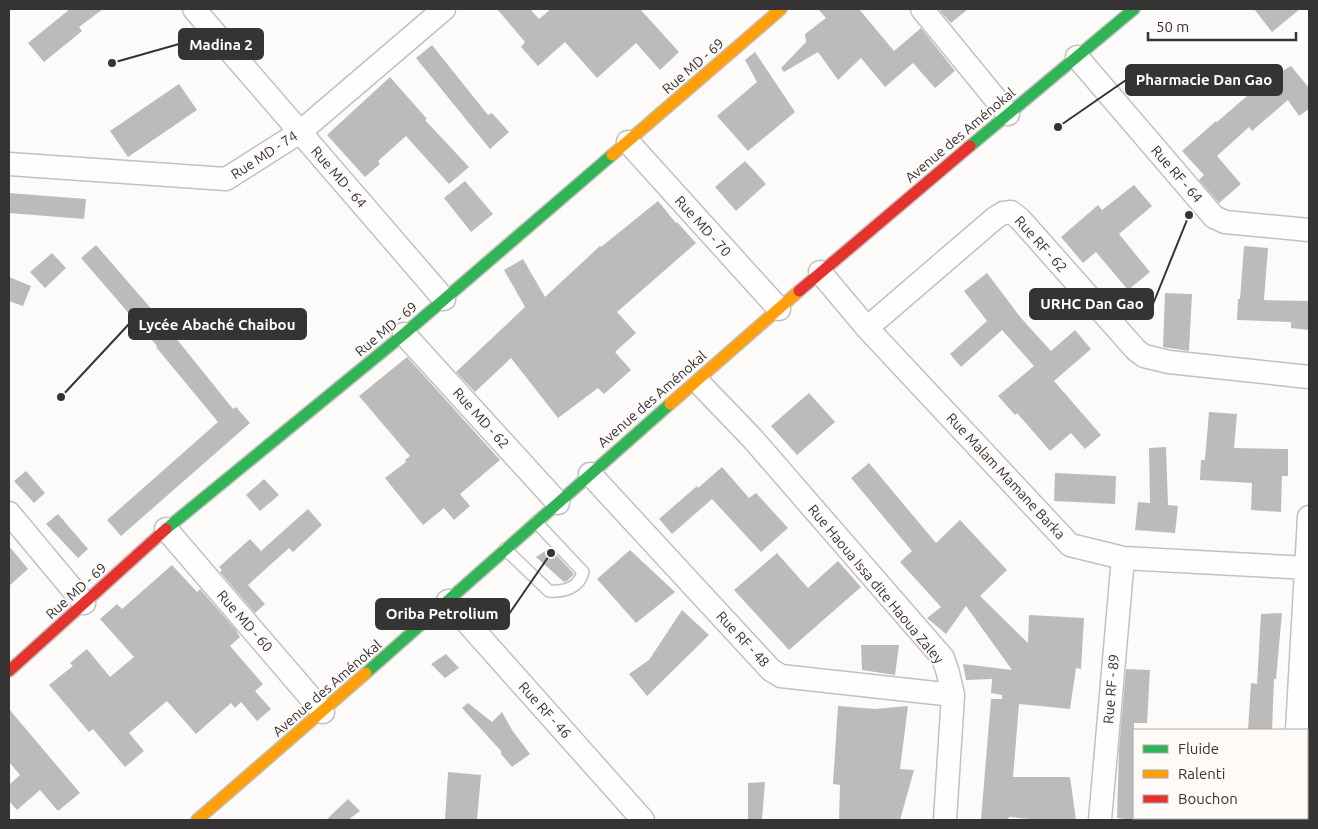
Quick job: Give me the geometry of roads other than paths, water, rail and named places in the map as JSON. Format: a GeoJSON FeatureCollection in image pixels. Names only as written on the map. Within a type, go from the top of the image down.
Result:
{"type":"FeatureCollection","features":[{"type":"Feature","properties":{"kind":"main road","name":"Rue MD - 69"},"geometry":{"type":"LineString","coordinates":[[9,671],[166,529],[404,334],[781,9]]}},
{"type":"Feature","properties":{"kind":"main road","name":"Avenue des Aménokal"},"geometry":{"type":"LineString","coordinates":[[197,820],[323,712],[820,272],[1134,9]]}},
{"type":"Feature","properties":{"kind":"street","name":"Rue MD - 64"},"geometry":{"type":"LineString","coordinates":[[194,9],[444,299]]}},
{"type":"Feature","properties":{"kind":"street","name":"Rue MD - 74"},"geometry":{"type":"LineString","coordinates":[[9,164],[226,179],[300,132],[444,9]]}},
{"type":"Feature","properties":{"kind":"street"},"geometry":{"type":"LineString","coordinates":[[922,9],[1008,114]]}},
{"type":"Feature","properties":{"kind":"street","name":"Rue RF - 64"},"geometry":{"type":"LineString","coordinates":[[1077,57],[1214,217],[1226,222],[1309,230]]}},
{"type":"Feature","properties":{"kind":"street","name":"Rue MD - 70"},"geometry":{"type":"LineString","coordinates":[[628,142],[779,309]]}},
{"type":"Feature","properties":{"kind":"street","name":"Rue RF - 62"},"geometry":{"type":"LineString","coordinates":[[868,328],[995,218],[1003,213],[1011,212],[1020,219],[1136,350],[1144,356],[1169,362],[1309,377]]}},
{"type":"Feature","properties":{"kind":"street","name":"Rue Malam Mamane Barka"},"geometry":{"type":"LineString","coordinates":[[820,272],[868,328],[1070,545],[1123,558],[1308,568]]}},
{"type":"Feature","properties":{"kind":"street","name":"Rue MD - 62"},"geometry":{"type":"LineString","coordinates":[[404,334],[558,503]]}},
{"type":"Feature","properties":{"kind":"street","name":"Rue Haoua Issa dite Haoua Zaley"},"geometry":{"type":"LineString","coordinates":[[702,386],[752,438],[943,658],[953,694],[945,820]]}},
{"type":"Feature","properties":{"kind":"street","name":"Rue RF - 48"},"geometry":{"type":"LineString","coordinates":[[590,474],[771,670],[781,676],[953,694]]}},
{"type":"Feature","properties":{"kind":"street"},"geometry":{"type":"LineString","coordinates":[[9,513],[84,603]]}},
{"type":"Feature","properties":{"kind":"street"},"geometry":{"type":"LineString","coordinates":[[1301,719],[1309,517]]}},
{"type":"Feature","properties":{"kind":"street","name":"Rue MD - 60"},"geometry":{"type":"LineString","coordinates":[[166,529],[323,712]]}},
{"type":"Feature","properties":{"kind":"street","name":"Rue RF - 89"},"geometry":{"type":"LineString","coordinates":[[1100,820],[1123,558]]}},
{"type":"Feature","properties":{"kind":"street","name":"Rue RF - 46"},"geometry":{"type":"LineString","coordinates":[[448,600],[643,820]]}},
{"type":"Feature","properties":{"kind":"lane"},"geometry":{"type":"LineString","coordinates":[[505,549],[549,591],[565,591],[578,583],[583,572],[536,522]]}},
{"type":"Feature","properties":{"kind":"place","name":"Madina 2"},"geometry":{"type":"Point","coordinates":[112,63]}},
{"type":"Feature","properties":{"kind":"place","name":"Pharmacie Dan Gao"},"geometry":{"type":"Point","coordinates":[1058,127]}},
{"type":"Feature","properties":{"kind":"place","name":"URHC Dan Gao"},"geometry":{"type":"Point","coordinates":[1189,215]}},
{"type":"Feature","properties":{"kind":"place","name":"Lycée Abaché Chaibou"},"geometry":{"type":"Point","coordinates":[61,397]}},
{"type":"Feature","properties":{"kind":"place","name":"Oriba Petrolium"},"geometry":{"type":"Point","coordinates":[551,553]}}]}
